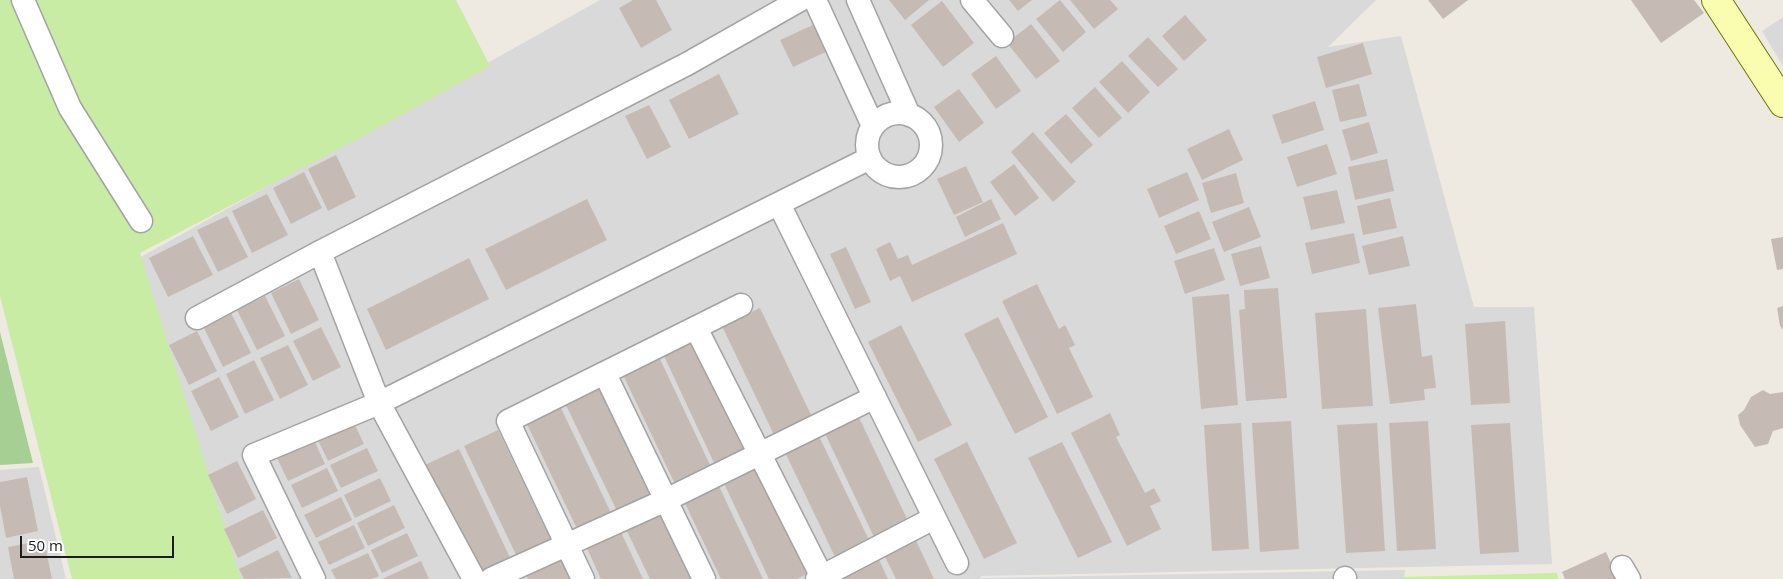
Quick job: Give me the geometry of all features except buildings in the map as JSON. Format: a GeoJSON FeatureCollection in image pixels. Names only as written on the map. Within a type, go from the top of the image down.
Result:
{"type":"FeatureCollection","features":[{"type":"Feature","properties":{"kind":"street"},"geometry":{"type":"LineString","coordinates":[[23,0],[70,108],[141,221]]}},
{"type":"Feature","properties":{"kind":"street"},"geometry":{"type":"LineString","coordinates":[[197,318],[320,252],[687,64],[800,0]]}},
{"type":"Feature","properties":{"kind":"street"},"geometry":{"type":"LineString","coordinates":[[815,0],[873,126]]}},
{"type":"Feature","properties":{"kind":"street"},"geometry":{"type":"LineString","coordinates":[[858,0],[910,115]]}},
{"type":"Feature","properties":{"kind":"street"},"geometry":{"type":"LineString","coordinates":[[972,0],[1002,36]]}},
{"type":"Feature","properties":{"kind":"street"},"geometry":{"type":"LineString","coordinates":[[1716,0],[1783,103]]}},
{"type":"Feature","properties":{"kind":"street"},"geometry":{"type":"LineString","coordinates":[[900,113],[910,115],[918,120],[930,136],[930,155],[925,164],[909,176],[890,176],[881,171],[870,158],[868,145],[869,135],[873,126],[880,119],[900,113]]}},
{"type":"Feature","properties":{"kind":"street"},"geometry":{"type":"LineString","coordinates":[[314,579],[254,455],[379,403],[870,158]]}},
{"type":"Feature","properties":{"kind":"street"},"geometry":{"type":"LineString","coordinates":[[779,204],[957,563]]}},
{"type":"Feature","properties":{"kind":"street"},"geometry":{"type":"LineString","coordinates":[[320,252],[379,403],[474,579]]}},
{"type":"Feature","properties":{"kind":"street"},"geometry":{"type":"LineString","coordinates":[[583,579],[508,421],[740,305]]}},
{"type":"Feature","properties":{"kind":"street"},"geometry":{"type":"LineString","coordinates":[[696,328],[821,578],[934,518]]}},
{"type":"Feature","properties":{"kind":"street"},"geometry":{"type":"LineString","coordinates":[[605,374],[704,579]]}},
{"type":"Feature","properties":{"kind":"street"},"geometry":{"type":"LineString","coordinates":[[491,579],[666,500],[875,397]]}},
{"type":"Feature","properties":{"kind":"shaded area"},"geometry":{"type":"Polygon","coordinates":[[[600,0],[1376,0],[1328,47],[1401,36],[1474,307],[1534,307],[1552,564],[981,576],[980,579],[220,579],[116,271],[600,0]]]}},
{"type":"Feature","properties":{"kind":"shaded area"},"geometry":{"type":"Polygon","coordinates":[[[1783,17],[1783,66],[1762,31],[1783,17]]]}},
{"type":"Feature","properties":{"kind":"shaded area"},"geometry":{"type":"Polygon","coordinates":[[[39,467],[66,579],[0,579],[0,470],[39,467]]]}},
{"type":"Feature","properties":{"kind":"shaded area"},"geometry":{"type":"Polygon","coordinates":[[[1405,570],[1404,579],[982,579],[982,578],[1405,570]]]}},
{"type":"Feature","properties":{"kind":"green space"},"geometry":{"type":"Polygon","coordinates":[[[0,0],[456,0],[490,66],[365,135],[140,253],[241,579],[72,579],[0,296],[0,0]]]}},
{"type":"Feature","properties":{"kind":"green space"},"geometry":{"type":"Polygon","coordinates":[[[0,332],[33,463],[0,465],[0,332]]]}},
{"type":"Feature","properties":{"kind":"green space"},"geometry":{"type":"Polygon","coordinates":[[[1557,573],[1558,579],[1404,579],[1404,577],[1557,573]]]}}]}
